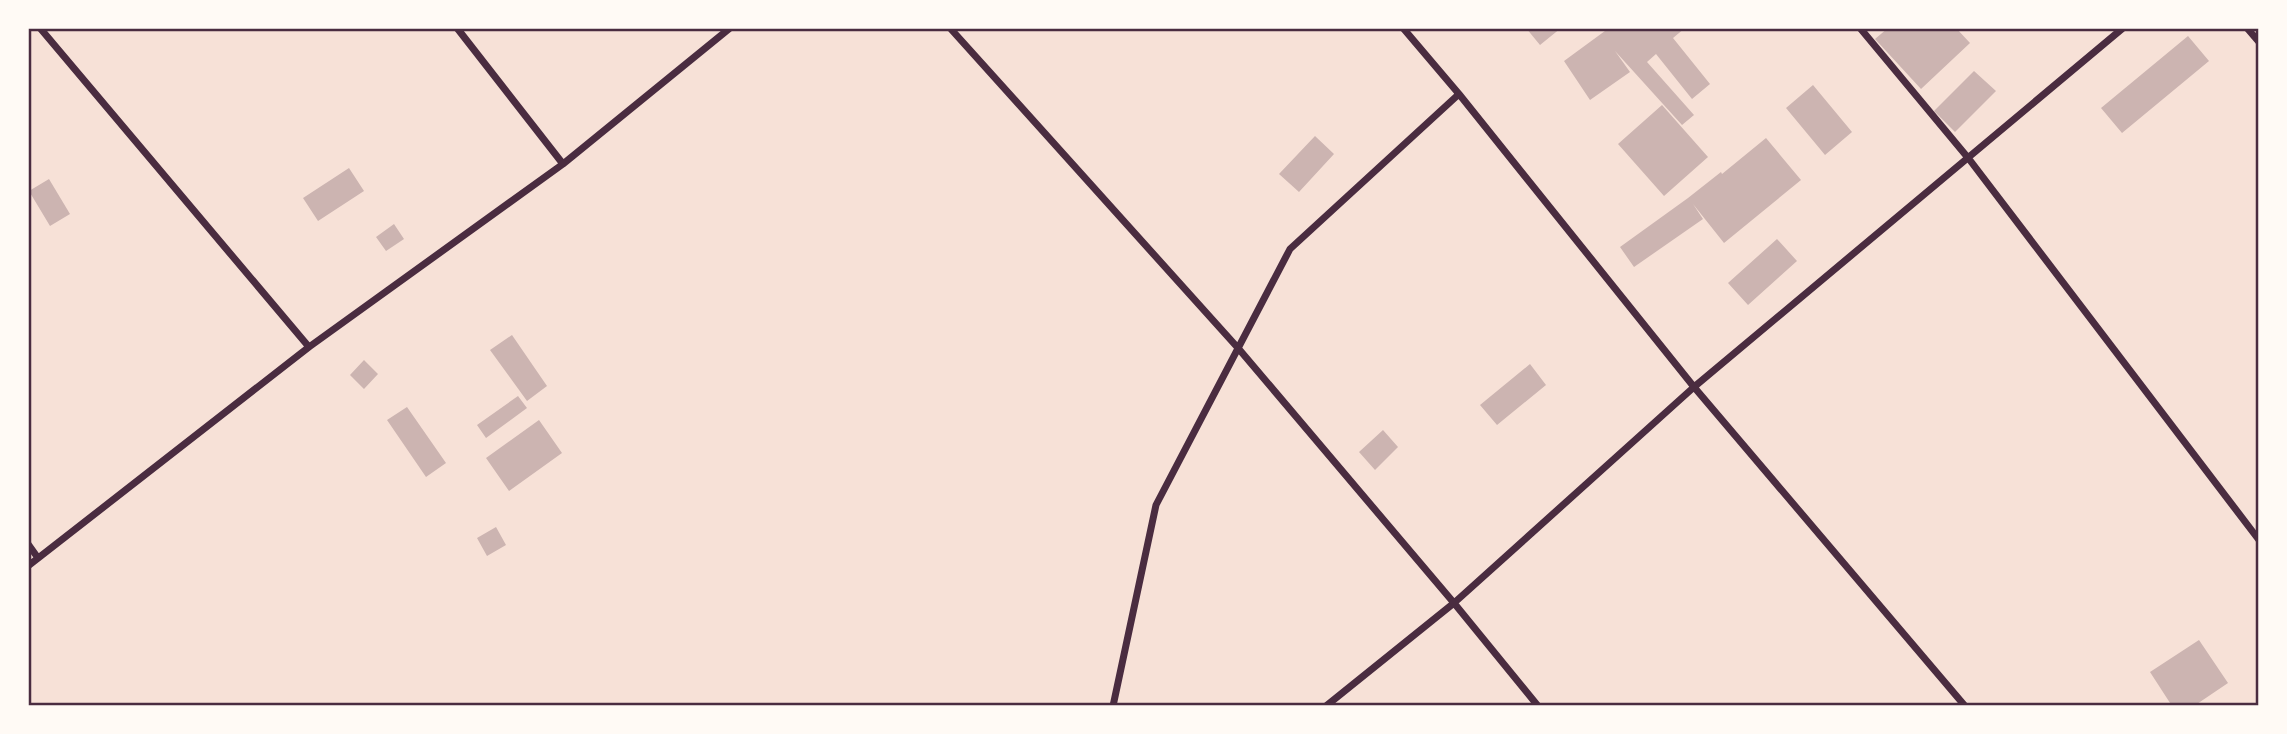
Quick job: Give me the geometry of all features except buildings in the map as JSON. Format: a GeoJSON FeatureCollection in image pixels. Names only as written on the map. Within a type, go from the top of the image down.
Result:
{"type":"FeatureCollection","features":[{"type":"Feature","properties":{"kind":"street"},"geometry":{"type":"LineString","coordinates":[[40,28],[309,347]]}},
{"type":"Feature","properties":{"kind":"street"},"geometry":{"type":"LineString","coordinates":[[457,28],[563,164]]}},
{"type":"Feature","properties":{"kind":"street"},"geometry":{"type":"LineString","coordinates":[[28,566],[309,347],[563,164],[730,28]]}},
{"type":"Feature","properties":{"kind":"street"},"geometry":{"type":"LineString","coordinates":[[950,28],[1238,348],[1538,706]]}},
{"type":"Feature","properties":{"kind":"street"},"geometry":{"type":"LineString","coordinates":[[1403,28],[1460,94],[1694,387],[1965,706]]}},
{"type":"Feature","properties":{"kind":"street"},"geometry":{"type":"LineString","coordinates":[[1860,28],[1969,159],[2259,540]]}},
{"type":"Feature","properties":{"kind":"street"},"geometry":{"type":"LineString","coordinates":[[1326,706],[1454,603],[1694,387],[2123,28]]}},
{"type":"Feature","properties":{"kind":"street"},"geometry":{"type":"LineString","coordinates":[[2247,28],[2259,42]]}},
{"type":"Feature","properties":{"kind":"street"},"geometry":{"type":"LineString","coordinates":[[1113,706],[1156,505],[1290,249],[1460,94]]}},
{"type":"Feature","properties":{"kind":"street"},"geometry":{"type":"LineString","coordinates":[[28,544],[38,558]]}}]}
